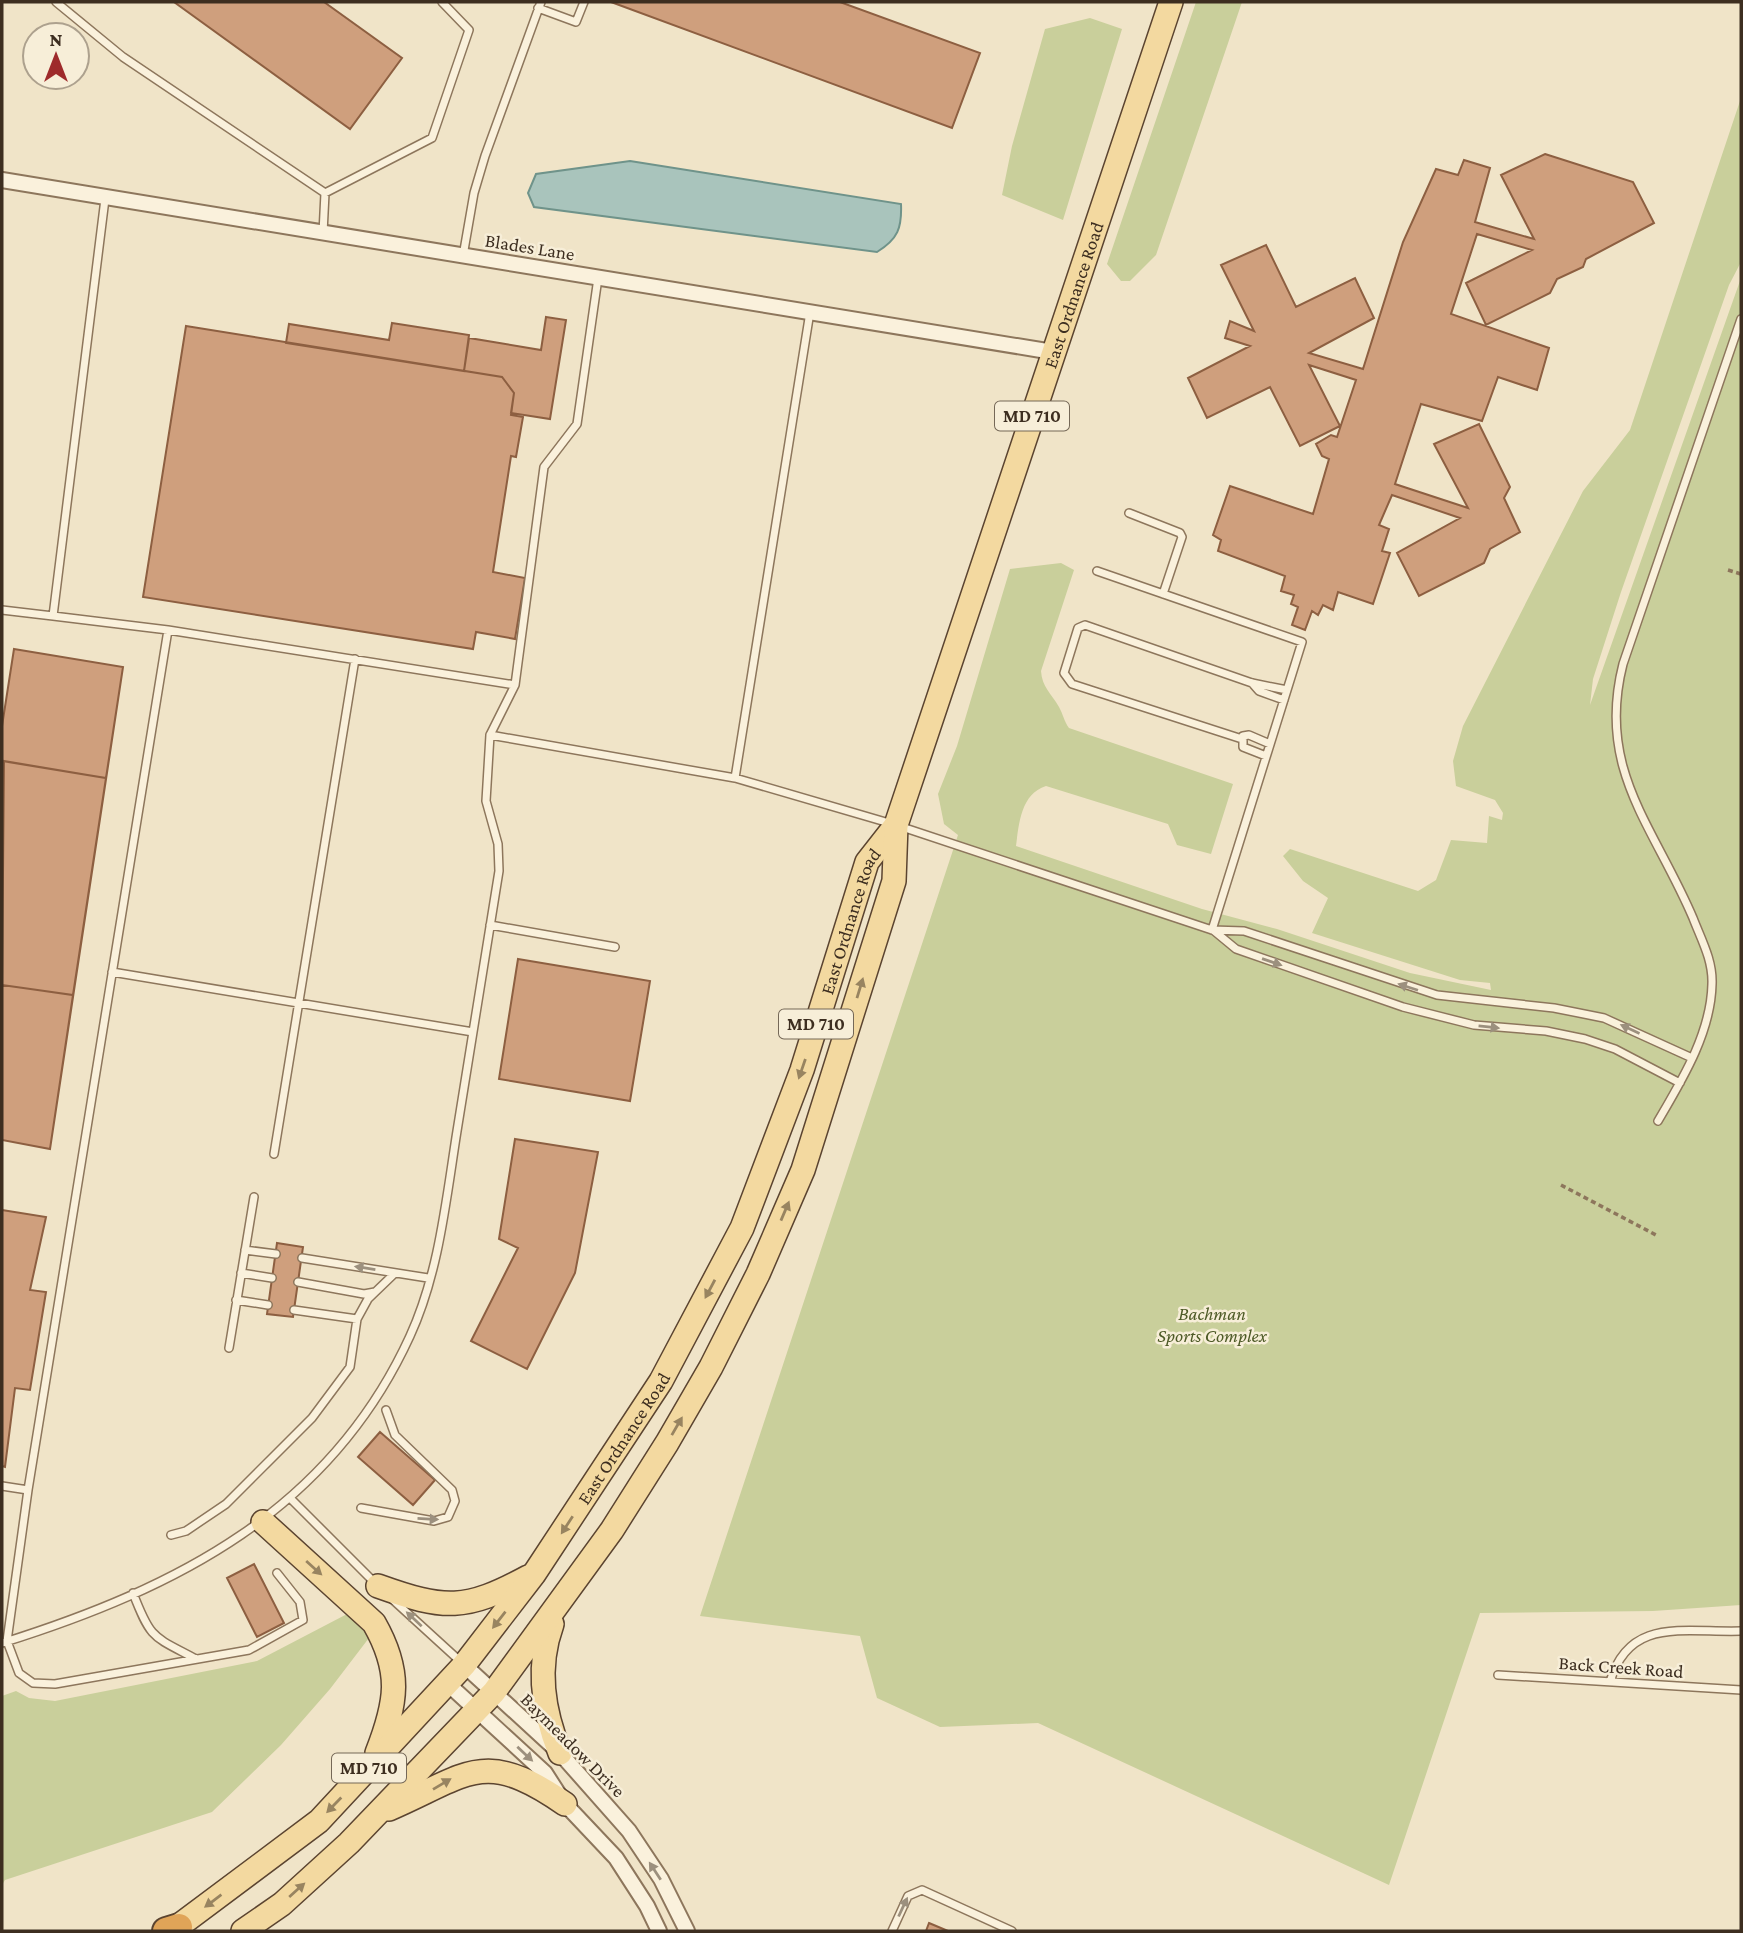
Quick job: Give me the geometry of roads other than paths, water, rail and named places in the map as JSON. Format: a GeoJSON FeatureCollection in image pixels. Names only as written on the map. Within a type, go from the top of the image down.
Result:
{"type":"FeatureCollection","features":[{"type":"Feature","properties":{"kind":"main road","name":"East Ordnance Road"},"geometry":{"type":"LineString","coordinates":[[243,1931],[282,1904],[380,1813],[494,1692],[557,1609],[667,1443],[711,1367],[767,1253],[803,1170],[894,881],[896,825],[1166,3]]}},
{"type":"Feature","properties":{"kind":"main road","name":"East Ordnance Road"},"geometry":{"type":"LineString","coordinates":[[172,1930],[319,1821],[464,1665],[534,1574],[661,1381],[742,1228],[802,1070],[867,862],[896,825]]}},
{"type":"Feature","properties":{"kind":"main road"},"geometry":{"type":"LineString","coordinates":[[262,1522],[374,1623],[384,1640],[393,1661],[394,1703],[373,1764]]}},
{"type":"Feature","properties":{"kind":"main road"},"geometry":{"type":"LineString","coordinates":[[378,1586],[420,1601],[465,1604],[488,1598],[534,1574]]}},
{"type":"Feature","properties":{"kind":"main road"},"geometry":{"type":"LineString","coordinates":[[557,1609],[543,1657],[543,1688],[546,1719],[560,1753]]}},
{"type":"Feature","properties":{"kind":"main road"},"geometry":{"type":"LineString","coordinates":[[380,1813],[448,1780],[477,1770],[509,1774],[530,1782],[565,1804]]}},
{"type":"Feature","properties":{"kind":"street","name":"Blades Lane"},"geometry":{"type":"LineString","coordinates":[[2,180],[105,199],[1053,352]]}},
{"type":"Feature","properties":{"kind":"street","name":"Baymeadow Drive"},"geometry":{"type":"LineString","coordinates":[[464,1665],[560,1753],[629,1831],[661,1879],[687,1931]]}},
{"type":"Feature","properties":{"kind":"street","name":"Baymeadow Drive"},"geometry":{"type":"LineString","coordinates":[[447,1683],[545,1773],[565,1804],[616,1858],[647,1906],[659,1931]]}},
{"type":"Feature","properties":{"kind":"lane"},"geometry":{"type":"LineString","coordinates":[[56,2],[123,57],[325,193]]}},
{"type":"Feature","properties":{"kind":"lane"},"geometry":{"type":"LineString","coordinates":[[325,193],[432,138],[469,30],[442,2]]}},
{"type":"Feature","properties":{"kind":"lane"},"geometry":{"type":"LineString","coordinates":[[463,256],[481,168],[540,5],[576,22],[584,2]]}},
{"type":"Feature","properties":{"kind":"lane"},"geometry":{"type":"LineString","coordinates":[[323,233],[325,193]]}},
{"type":"Feature","properties":{"kind":"lane"},"geometry":{"type":"LineString","coordinates":[[53,615],[105,199]]}},
{"type":"Feature","properties":{"kind":"lane"},"geometry":{"type":"LineString","coordinates":[[4,1642],[167,1581],[262,1522],[291,1499],[327,1461],[375,1402],[411,1335],[439,1246],[499,871],[498,845],[486,801],[490,735],[515,685],[544,467],[577,424],[598,278]]}},
{"type":"Feature","properties":{"kind":"lane"},"geometry":{"type":"LineString","coordinates":[[735,778],[810,312]]}},
{"type":"Feature","properties":{"kind":"lane"},"geometry":{"type":"LineString","coordinates":[[1658,1121],[1692,1058],[1712,984],[1708,955],[1689,909],[1628,784],[1618,752],[1614,709],[1623,664],[1737,342],[1741,320]]}},
{"type":"Feature","properties":{"kind":"lane"},"geometry":{"type":"LineString","coordinates":[[1129,513],[1180,533],[1182,537],[1163,594]]}},
{"type":"Feature","properties":{"kind":"lane"},"geometry":{"type":"LineString","coordinates":[[1097,571],[1302,642],[1213,930]]}},
{"type":"Feature","properties":{"kind":"lane"},"geometry":{"type":"LineString","coordinates":[[2,610],[168,631],[515,685]]}},
{"type":"Feature","properties":{"kind":"lane"},"geometry":{"type":"LineString","coordinates":[[1270,744],[1249,735],[1242,739],[1072,684],[1064,673],[1078,628],[1085,625],[1252,683],[1287,690]]}},
{"type":"Feature","properties":{"kind":"lane"},"geometry":{"type":"LineString","coordinates":[[168,631],[4,1642],[19,1672],[33,1683],[66,1682],[249,1650],[303,1620],[300,1602],[277,1573]]}},
{"type":"Feature","properties":{"kind":"lane"},"geometry":{"type":"LineString","coordinates":[[274,1154],[355,659]]}},
{"type":"Feature","properties":{"kind":"lane"},"geometry":{"type":"LineString","coordinates":[[1252,683],[1259,691],[1284,700]]}},
{"type":"Feature","properties":{"kind":"lane"},"geometry":{"type":"LineString","coordinates":[[490,735],[735,778],[896,825],[1213,930],[1244,931],[1437,995],[1554,1008],[1604,1018],[1692,1058]]}},
{"type":"Feature","properties":{"kind":"lane"},"geometry":{"type":"LineString","coordinates":[[1242,739],[1243,747],[1266,756]]}},
{"type":"Feature","properties":{"kind":"lane"},"geometry":{"type":"LineString","coordinates":[[491,925],[615,947]]}},
{"type":"Feature","properties":{"kind":"lane"},"geometry":{"type":"LineString","coordinates":[[1213,930],[1236,949],[1403,1007],[1474,1025],[1546,1031],[1585,1039],[1615,1049],[1680,1083]]}},
{"type":"Feature","properties":{"kind":"lane"},"geometry":{"type":"LineString","coordinates":[[112,972],[473,1032]]}},
{"type":"Feature","properties":{"kind":"lane"},"geometry":{"type":"LineString","coordinates":[[229,1348],[254,1197]]}},
{"type":"Feature","properties":{"kind":"lane"},"geometry":{"type":"LineString","coordinates":[[245,1250],[276,1254]]}},
{"type":"Feature","properties":{"kind":"lane"},"geometry":{"type":"LineString","coordinates":[[302,1258],[428,1278]]}},
{"type":"Feature","properties":{"kind":"lane"},"geometry":{"type":"LineString","coordinates":[[241,1273],[272,1278]]}},
{"type":"Feature","properties":{"kind":"lane"},"geometry":{"type":"LineString","coordinates":[[171,1535],[186,1531],[226,1504],[312,1418],[350,1367],[357,1319],[376,1292],[395,1273]]}},
{"type":"Feature","properties":{"kind":"lane"},"geometry":{"type":"LineString","coordinates":[[298,1282],[364,1294],[376,1292]]}},
{"type":"Feature","properties":{"kind":"lane"},"geometry":{"type":"LineString","coordinates":[[236,1300],[268,1306]]}},
{"type":"Feature","properties":{"kind":"lane"},"geometry":{"type":"LineString","coordinates":[[294,1310],[357,1319]]}},
{"type":"Feature","properties":{"kind":"lane"},"geometry":{"type":"LineString","coordinates":[[361,1508],[435,1521],[448,1517],[455,1501],[452,1490],[440,1476],[395,1436],[386,1410]]}},
{"type":"Feature","properties":{"kind":"lane"},"geometry":{"type":"LineString","coordinates":[[2,1486],[28,1490]]}},
{"type":"Feature","properties":{"kind":"lane"},"geometry":{"type":"LineString","coordinates":[[291,1499],[378,1586],[464,1665]]}},
{"type":"Feature","properties":{"kind":"lane"},"geometry":{"type":"LineString","coordinates":[[133,1593],[146,1628],[154,1636],[196,1659]]}},
{"type":"Feature","properties":{"kind":"lane"},"geometry":{"type":"LineString","coordinates":[[1610,1682],[1616,1659],[1646,1634],[1741,1631]]}},
{"type":"Feature","properties":{"kind":"lane","name":"Back Creek Road"},"geometry":{"type":"LineString","coordinates":[[1498,1675],[1741,1690]]}},
{"type":"Feature","properties":{"kind":"lane"},"geometry":{"type":"LineString","coordinates":[[892,1931],[908,1896],[922,1890],[1013,1931]]}},
{"type":"Feature","properties":{"kind":"water"},"geometry":{"type":"Polygon","coordinates":[[[630,161],[901,204],[901,220],[894,237],[877,252],[534,207],[528,193],[536,174],[630,161]]]}},
{"type":"Feature","properties":{"kind":"park label","name":"Bachman Sports Complex"},"geometry":{"type":"Point","coordinates":[1212,1324]}}]}
